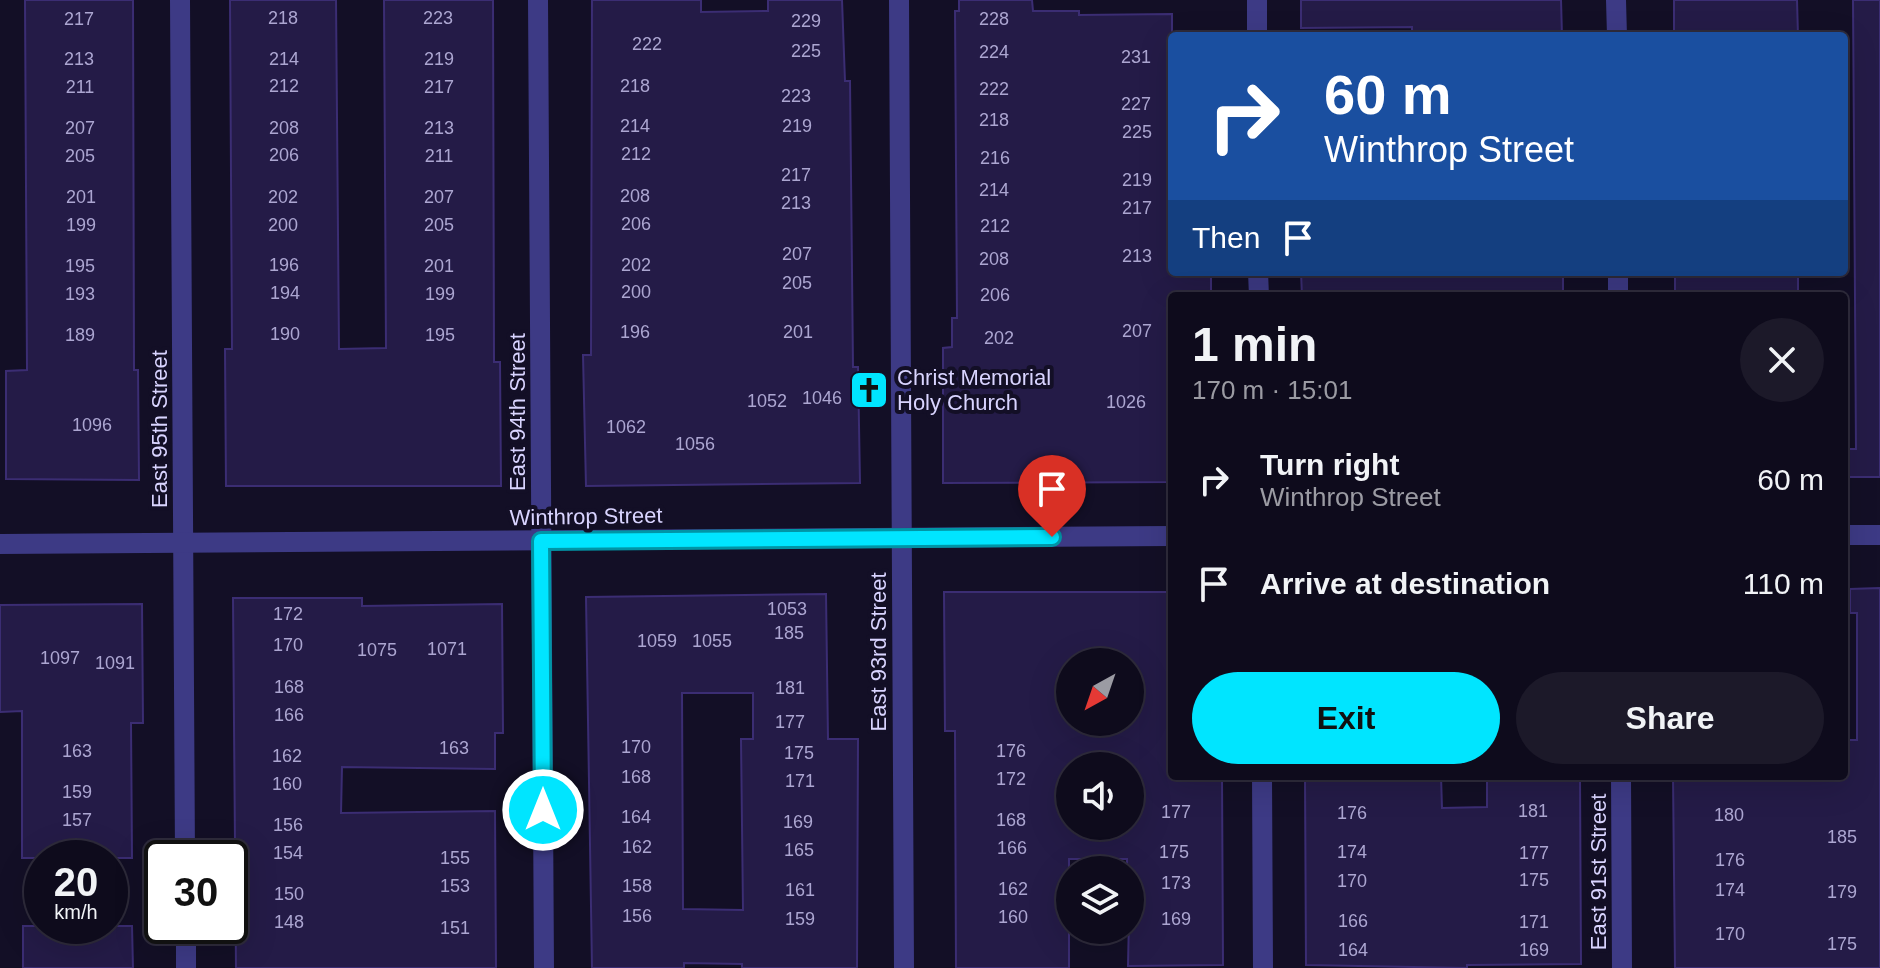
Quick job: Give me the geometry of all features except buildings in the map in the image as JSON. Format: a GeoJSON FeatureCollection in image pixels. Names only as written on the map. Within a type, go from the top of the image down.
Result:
{"type":"FeatureCollection","features":[{"type":"Feature","properties":{"kind":"street","name":"East 95th Street"},"geometry":{"type":"LineString","coordinates":[[180,0],[185,840]]}},
{"type":"Feature","properties":{"kind":"street","name":"East 94th Street"},"geometry":{"type":"LineString","coordinates":[[538,0],[544,968]]}},
{"type":"Feature","properties":{"kind":"street","name":"East 93rd Street"},"geometry":{"type":"LineString","coordinates":[[899,0],[904,968]]}},
{"type":"Feature","properties":{"kind":"street"},"geometry":{"type":"LineString","coordinates":[[1257,0],[1257,32]]}},
{"type":"Feature","properties":{"kind":"street"},"geometry":{"type":"LineString","coordinates":[[1616,0],[1617,32]]}},
{"type":"Feature","properties":{"kind":"street"},"geometry":{"type":"LineString","coordinates":[[1848,535],[1880,535]]}},
{"type":"Feature","properties":{"kind":"street","name":"Winthrop Street"},"geometry":{"type":"LineString","coordinates":[[0,544],[1168,536]]}},
{"type":"Feature","properties":{"kind":"street"},"geometry":{"type":"LineString","coordinates":[[1262,780],[1263,968]]}},
{"type":"Feature","properties":{"kind":"street","name":"East 91st Street"},"geometry":{"type":"LineString","coordinates":[[1621,780],[1622,968]]}},
{"type":"Feature","properties":{"kind":"street"},"geometry":{"type":"LineString","coordinates":[[186,944],[186,968]]}},
{"type":"Feature","properties":{"kind":"place","name":"Christ Memorial Holy Church"},"geometry":{"type":"Point","coordinates":[869,390]}},
{"type":"Feature","properties":{"kind":"route"},"geometry":{"type":"LineString","coordinates":[[543,810],[541,541],[1052,537]]}}]}
